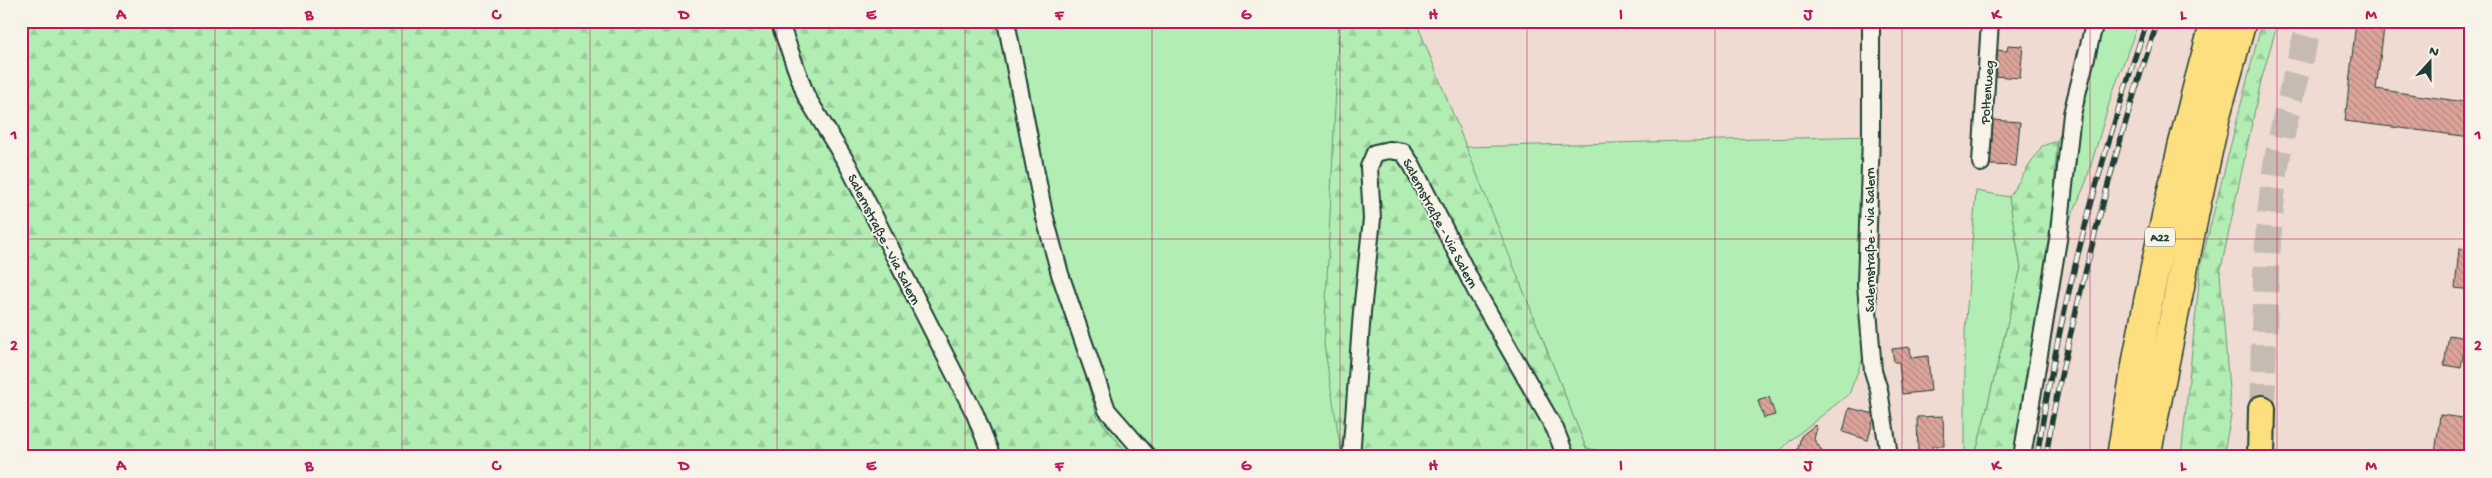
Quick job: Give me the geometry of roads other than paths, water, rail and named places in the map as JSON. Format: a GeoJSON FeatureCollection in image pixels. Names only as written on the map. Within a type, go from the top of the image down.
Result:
{"type":"FeatureCollection","features":[{"type":"Feature","properties":{"kind":"highway","name":"A22"},"geometry":{"type":"LineString","coordinates":[[2120,457],[2160,238],[2215,21]]}},
{"type":"Feature","properties":{"kind":"highway","name":"A22"},"geometry":{"type":"LineString","coordinates":[[2146,457],[2216,115],[2242,21]]}},
{"type":"Feature","properties":{"kind":"main road"},"geometry":{"type":"LineString","coordinates":[[2261,457],[2262,409]]}},
{"type":"Feature","properties":{"kind":"street","name":"Salernstraße - Via Salern"},"geometry":{"type":"LineString","coordinates":[[779,21],[806,96],[848,165],[975,414],[992,457]]}},
{"type":"Feature","properties":{"kind":"street"},"geometry":{"type":"LineString","coordinates":[[1006,21],[1044,214],[1060,274],[1107,410],[1148,457]]}},
{"type":"Feature","properties":{"kind":"street","name":"Salernstraße - Via Salern"},"geometry":{"type":"LineString","coordinates":[[1871,21],[1871,136],[1866,285],[1873,371],[1879,390],[1888,449],[1885,457]]}},
{"type":"Feature","properties":{"kind":"street","name":"Poltenweg"},"geometry":{"type":"LineString","coordinates":[[1981,162],[1990,21]]}},
{"type":"Feature","properties":{"kind":"street"},"geometry":{"type":"LineString","coordinates":[[2022,457],[2058,240],[2072,114],[2095,21]]}},
{"type":"Feature","properties":{"kind":"street","name":"Salernstraße - Via Salern"},"geometry":{"type":"LineString","coordinates":[[1351,457],[1362,312],[1372,219],[1368,168],[1375,153],[1389,150],[1403,152],[1412,165],[1475,289],[1554,429],[1566,457]]}},
{"type":"Feature","properties":{"kind":"tunnel"},"geometry":{"type":"LineString","coordinates":[[2262,409],[2266,287],[2272,196],[2283,129],[2310,21]]}},
{"type":"Feature","properties":{"kind":"railway"},"geometry":{"type":"LineString","coordinates":[[2037,457],[2057,346],[2082,237],[2129,74],[2147,21]]}},
{"type":"Feature","properties":{"kind":"railway"},"geometry":{"type":"LineString","coordinates":[[2046,457],[2062,373],[2098,222],[2126,121],[2158,21]]}}]}
